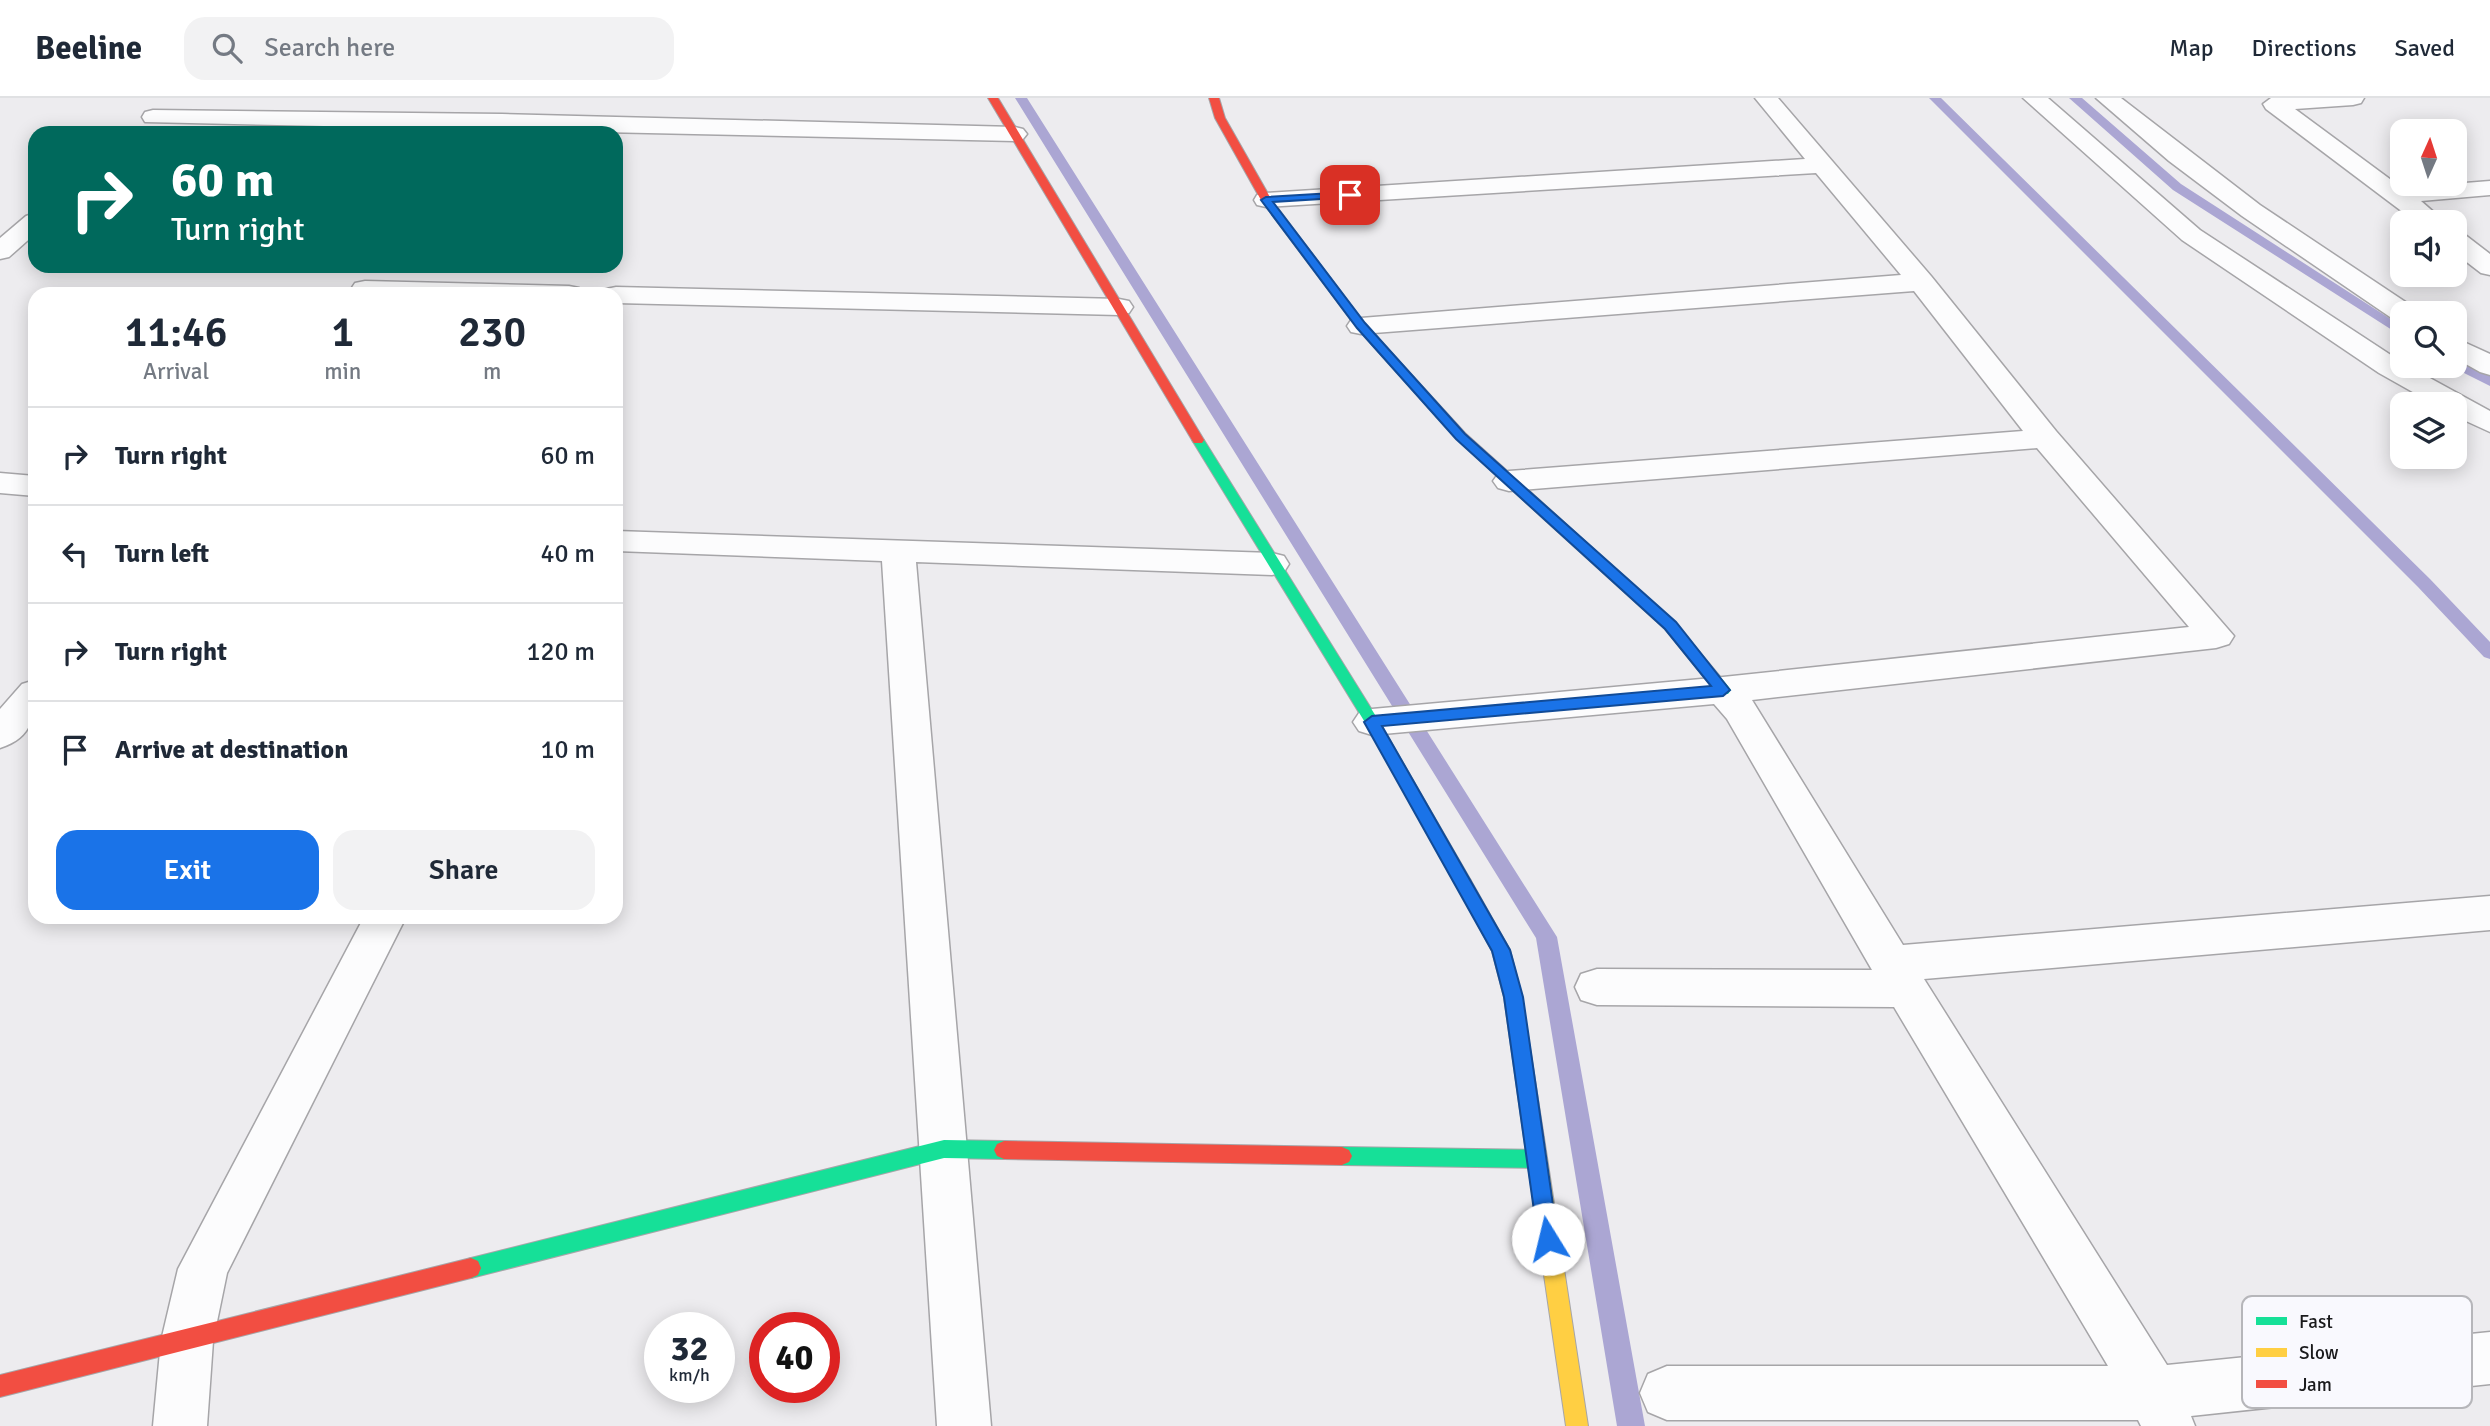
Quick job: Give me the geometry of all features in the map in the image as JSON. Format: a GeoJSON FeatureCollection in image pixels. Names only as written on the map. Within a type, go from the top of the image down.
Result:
{"type":"FeatureCollection","features":[{"type":"Feature","properties":{"kind":"street"},"geometry":{"type":"LineString","coordinates":[[142,126],[172,98]]}},
{"type":"Feature","properties":{"kind":"street"},"geometry":{"type":"LineString","coordinates":[[993,98],[1272,564],[1372,722],[1501,950],[1513,997],[1577,1426]]}},
{"type":"Feature","properties":{"kind":"street"},"geometry":{"type":"LineString","coordinates":[[1214,98],[1220,118],[1266,200],[1361,326],[1461,436],[1670,626],[1741,710],[1898,976],[2161,1410]]}},
{"type":"Feature","properties":{"kind":"street"},"geometry":{"type":"LineString","coordinates":[[1372,722],[1723,690],[2216,636],[2045,438],[1922,282],[1766,98]]}},
{"type":"Feature","properties":{"kind":"street"},"geometry":{"type":"LineString","coordinates":[[2034,98],[2191,235],[2389,367],[2490,423]]}},
{"type":"Feature","properties":{"kind":"street"},"geometry":{"type":"LineString","coordinates":[[2107,98],[2165,149],[2307,250],[2390,304]]}},
{"type":"Feature","properties":{"kind":"street"},"geometry":{"type":"LineString","coordinates":[[2353,98],[2274,104],[2390,190]]}},
{"type":"Feature","properties":{"kind":"street"},"geometry":{"type":"LineString","coordinates":[[153,117],[463,126]]}},
{"type":"Feature","properties":{"kind":"street"},"geometry":{"type":"LineString","coordinates":[[623,129],[1015,134]]}},
{"type":"Feature","properties":{"kind":"street"},"geometry":{"type":"LineString","coordinates":[[1266,200],[1824,165]]}},
{"type":"Feature","properties":{"kind":"street"},"geometry":{"type":"LineString","coordinates":[[2468,190],[2490,188]]}},
{"type":"Feature","properties":{"kind":"street"},"geometry":{"type":"LineString","coordinates":[[2398,196],[2416,210]]}},
{"type":"Feature","properties":{"kind":"street"},"geometry":{"type":"LineString","coordinates":[[0,251],[28,226]]}},
{"type":"Feature","properties":{"kind":"street"},"geometry":{"type":"LineString","coordinates":[[2467,243],[2490,244]]}},
{"type":"Feature","properties":{"kind":"street"},"geometry":{"type":"LineString","coordinates":[[2467,250],[2490,267]]}},
{"type":"Feature","properties":{"kind":"street"},"geometry":{"type":"LineString","coordinates":[[367,287],[378,273]]}},
{"type":"Feature","properties":{"kind":"street"},"geometry":{"type":"LineString","coordinates":[[1361,326],[1922,282]]}},
{"type":"Feature","properties":{"kind":"street"},"geometry":{"type":"LineString","coordinates":[[623,295],[1119,307]]}},
{"type":"Feature","properties":{"kind":"street"},"geometry":{"type":"LineString","coordinates":[[2467,353],[2490,366]]}},
{"type":"Feature","properties":{"kind":"street"},"geometry":{"type":"LineString","coordinates":[[1509,481],[2045,438]]}},
{"type":"Feature","properties":{"kind":"street"},"geometry":{"type":"LineString","coordinates":[[0,483],[28,485]]}},
{"type":"Feature","properties":{"kind":"street"},"geometry":{"type":"LineString","coordinates":[[623,541],[1272,564]]}},
{"type":"Feature","properties":{"kind":"street"},"geometry":{"type":"LineString","coordinates":[[898,551],[964,1426]]}},
{"type":"Feature","properties":{"kind":"street"},"geometry":{"type":"LineString","coordinates":[[0,734],[28,701]]}},
{"type":"Feature","properties":{"kind":"street"},"geometry":{"type":"LineString","coordinates":[[1597,987],[1898,976],[2490,913]]}},
{"type":"Feature","properties":{"kind":"street"},"geometry":{"type":"LineString","coordinates":[[180,1426],[187,1341],[203,1269],[381,924]]}},
{"type":"Feature","properties":{"kind":"street"},"geometry":{"type":"LineString","coordinates":[[0,1385],[187,1341],[944,1149],[1536,1159]]}},
{"type":"Feature","properties":{"kind":"street"},"geometry":{"type":"LineString","coordinates":[[2472,1361],[2490,1358]]}},
{"type":"Feature","properties":{"kind":"street"},"geometry":{"type":"LineString","coordinates":[[1667,1393],[2161,1410],[2242,1397]]}},
{"type":"Feature","properties":{"kind":"waterway"},"geometry":{"type":"LineString","coordinates":[[1021,98],[1546,937],[1631,1426]]}},
{"type":"Feature","properties":{"kind":"waterway"},"geometry":{"type":"LineString","coordinates":[[1935,98],[2424,583],[2490,653]]}},
{"type":"Feature","properties":{"kind":"waterway"},"geometry":{"type":"LineString","coordinates":[[2075,98],[2177,187],[2390,325]]}},
{"type":"Feature","properties":{"kind":"waterway"},"geometry":{"type":"LineString","coordinates":[[2467,370],[2490,382]]}},
{"type":"Feature","properties":{"kind":"traffic: fast"},"geometry":{"type":"LineString","coordinates":[[1198,440],[1372,722],[1464,884]]}},
{"type":"Feature","properties":{"kind":"traffic: fast"},"geometry":{"type":"LineString","coordinates":[[1551,518],[1670,626],[1723,690]]}},
{"type":"Feature","properties":{"kind":"traffic: fast"},"geometry":{"type":"LineString","coordinates":[[471,1268],[944,1149],[1004,1150]]}},
{"type":"Feature","properties":{"kind":"traffic: fast"},"geometry":{"type":"LineString","coordinates":[[1342,1156],[1536,1159]]}},
{"type":"Feature","properties":{"kind":"traffic: slow"},"geometry":{"type":"LineString","coordinates":[[1534,1138],[1577,1426]]}},
{"type":"Feature","properties":{"kind":"traffic: jam"},"geometry":{"type":"LineString","coordinates":[[993,98],[1198,440]]}},
{"type":"Feature","properties":{"kind":"traffic: jam"},"geometry":{"type":"LineString","coordinates":[[1214,98],[1220,118],[1266,200],[1361,326],[1461,436],[1551,518]]}},
{"type":"Feature","properties":{"kind":"traffic: jam"},"geometry":{"type":"LineString","coordinates":[[1464,884],[1501,950],[1513,997],[1534,1138]]}},
{"type":"Feature","properties":{"kind":"traffic: jam"},"geometry":{"type":"LineString","coordinates":[[1004,1150],[1342,1156]]}},
{"type":"Feature","properties":{"kind":"traffic: jam"},"geometry":{"type":"LineString","coordinates":[[0,1386],[471,1268]]}},
{"type":"Feature","properties":{"kind":"route"},"geometry":{"type":"LineString","coordinates":[[1350,195],[1266,200],[1361,326],[1461,436],[1670,626],[1723,690],[1372,722],[1501,950],[1513,997],[1548,1239]]}}]}
